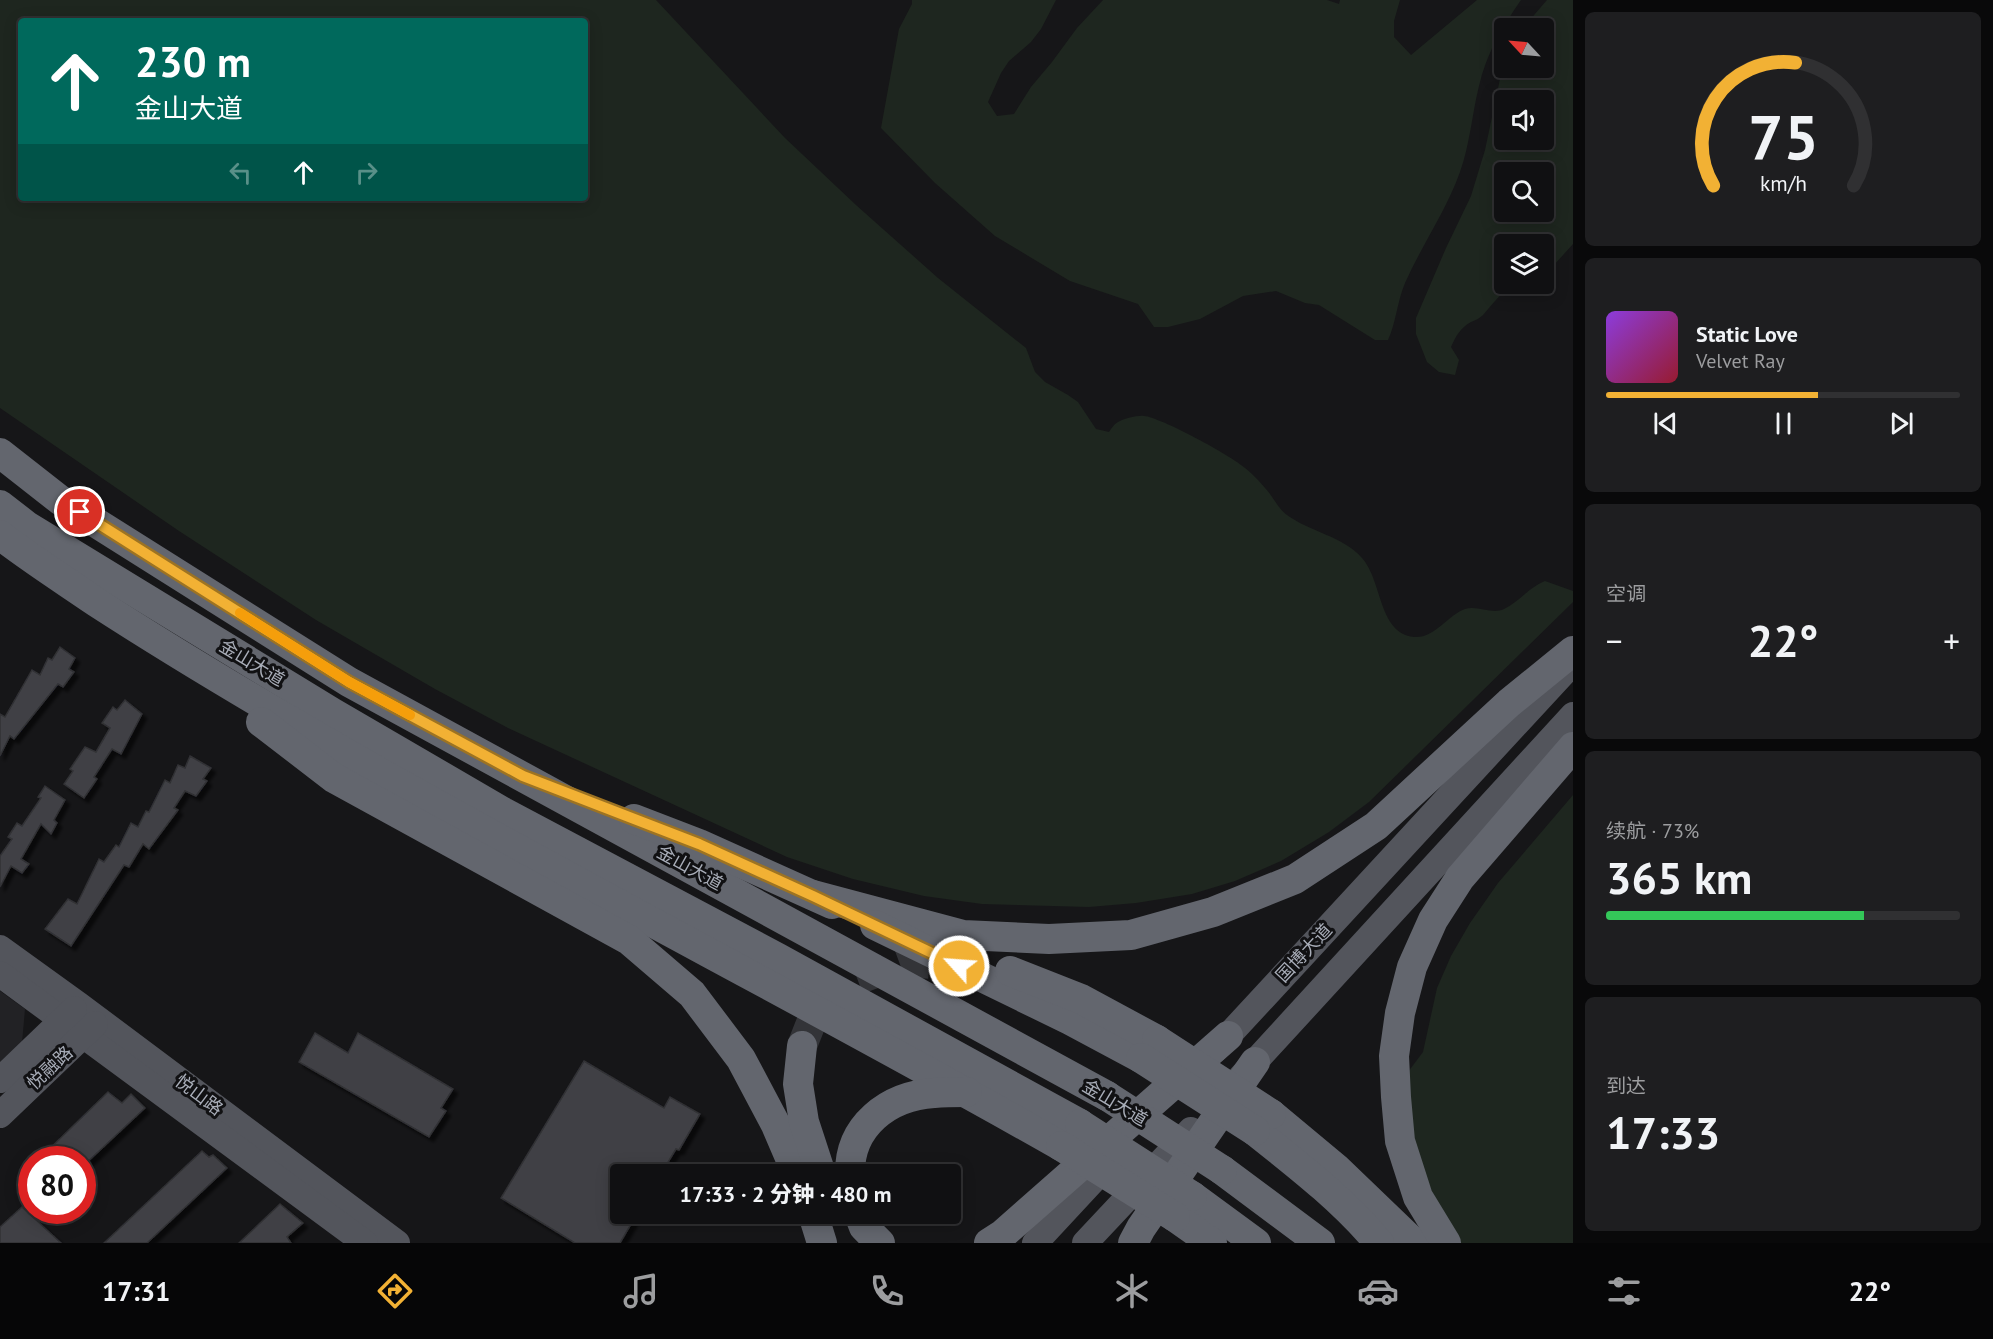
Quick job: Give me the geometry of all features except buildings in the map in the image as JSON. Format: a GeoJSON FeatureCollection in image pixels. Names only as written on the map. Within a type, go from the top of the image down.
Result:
{"type":"FeatureCollection","features":[{"type":"Feature","properties":{"kind":"highway","name":"金山大道"},"geometry":{"type":"LineString","coordinates":[[0,453],[60,500],[349,682],[1107,1096],[1222,1170],[1320,1243]]}},
{"type":"Feature","properties":{"kind":"highway","name":"金山大道"},"geometry":{"type":"LineString","coordinates":[[0,506],[27,526],[323,706],[503,812],[778,958],[1080,1124],[1184,1207],[1256,1243]]}},
{"type":"Feature","properties":{"kind":"highway"},"geometry":{"type":"LineString","coordinates":[[0,535],[26,556],[157,642],[501,841],[967,1092],[1061,1146],[1184,1207],[1212,1243]]}},
{"type":"Feature","properties":{"kind":"highway"},"geometry":{"type":"LineString","coordinates":[[157,642],[334,778],[629,940],[692,994],[741,1059],[776,1125],[793,1164]]}},
{"type":"Feature","properties":{"kind":"highway"},"geometry":{"type":"LineString","coordinates":[[813,896],[963,935],[1049,939],[1131,935],[1213,912],[1295,879],[1376,826],[1509,703],[1573,651]]}},
{"type":"Feature","properties":{"kind":"highway"},"geometry":{"type":"LineString","coordinates":[[1446,1243],[1418,1197],[1400,1141],[1394,1056],[1403,1001],[1412,967],[1433,920],[1460,878],[1573,747]]}},
{"type":"Feature","properties":{"kind":"highway"},"geometry":{"type":"LineString","coordinates":[[523,776],[699,844],[813,896],[1070,1020],[1149,1049]]}},
{"type":"Feature","properties":{"kind":"highway"},"geometry":{"type":"LineString","coordinates":[[1009,971],[1081,999],[1149,1049],[1337,1168],[1414,1243]]}},
{"type":"Feature","properties":{"kind":"highway"},"geometry":{"type":"LineString","coordinates":[[989,1243],[1003,1234],[1227,1036]]}},
{"type":"Feature","properties":{"kind":"highway"},"geometry":{"type":"LineString","coordinates":[[802,1046],[798,1084],[804,1122],[817,1164]]}},
{"type":"Feature","properties":{"kind":"highway"},"geometry":{"type":"LineString","coordinates":[[1133,1243],[1255,1062]]}},
{"type":"Feature","properties":{"kind":"highway"},"geometry":{"type":"LineString","coordinates":[[850,1164],[858,1135],[874,1116],[900,1101],[932,1093],[967,1092]]}},
{"type":"Feature","properties":{"kind":"highway"},"geometry":{"type":"LineString","coordinates":[[1263,1122],[1371,1234]]}},
{"type":"Feature","properties":{"kind":"highway"},"geometry":{"type":"LineString","coordinates":[[816,1224],[822,1243]]}},
{"type":"Feature","properties":{"kind":"highway"},"geometry":{"type":"LineString","coordinates":[[835,1224],[840,1243]]}},
{"type":"Feature","properties":{"kind":"highway"},"geometry":{"type":"LineString","coordinates":[[863,1224],[880,1243]]}},
{"type":"Feature","properties":{"kind":"main road","name":"国博大道"},"geometry":{"type":"LineString","coordinates":[[1035,1243],[1573,662]]}},
{"type":"Feature","properties":{"kind":"main road","name":"国博大道"},"geometry":{"type":"LineString","coordinates":[[1084,1243],[1255,1062],[1573,715]]}},
{"type":"Feature","properties":{"kind":"main road","name":"悦山路"},"geometry":{"type":"LineString","coordinates":[[0,948],[71,1012],[365,1243]]}},
{"type":"Feature","properties":{"kind":"main road","name":"悦山路"},"geometry":{"type":"LineString","coordinates":[[0,974],[71,1012]]}},
{"type":"Feature","properties":{"kind":"main road","name":"悦融路"},"geometry":{"type":"LineString","coordinates":[[0,1080],[71,1012]]}},
{"type":"Feature","properties":{"kind":"main road","name":"悦山路"},"geometry":{"type":"LineString","coordinates":[[91,1028],[397,1243]]}},
{"type":"Feature","properties":{"kind":"main road","name":"悦融路"},"geometry":{"type":"LineString","coordinates":[[0,1115],[91,1028]]}},
{"type":"Feature","properties":{"kind":"shaded area"},"geometry":{"type":"Polygon","coordinates":[[[0,0],[656,0],[785,138],[856,205],[938,278],[1026,348],[1035,372],[1045,382],[1078,402],[1096,429],[1109,432],[1120,421],[1144,416],[1180,430],[1238,462],[1258,480],[1287,515],[1346,544],[1362,558],[1369,568],[1387,617],[1402,633],[1421,637],[1434,631],[1465,609],[1499,611],[1545,581],[1573,591],[1573,602],[1369,802],[1329,832],[1281,861],[1235,881],[1192,894],[1136,903],[1089,907],[982,904],[924,896],[853,879],[787,857],[508,728],[316,620],[179,531],[0,408],[0,0]]]}},
{"type":"Feature","properties":{"kind":"shaded area"},"geometry":{"type":"Polygon","coordinates":[[[912,0],[1056,0],[1041,29],[1031,42],[1009,61],[1001,73],[988,102],[997,116],[1014,114],[1031,87],[1077,28],[1103,0],[1327,0],[1339,4],[1340,0],[1400,0],[1394,21],[1394,37],[1411,55],[1477,0],[1521,0],[1510,18],[1494,18],[1494,46],[1482,74],[1460,172],[1405,283],[1388,340],[1375,340],[1319,305],[1305,303],[1276,291],[1243,296],[1200,319],[1168,327],[1154,327],[1138,304],[1070,281],[995,236],[935,183],[881,128],[899,29],[912,0]]]}},
{"type":"Feature","properties":{"kind":"shaded area"},"geometry":{"type":"Polygon","coordinates":[[[1547,0],[1573,0],[1573,244],[1554,265],[1554,234],[1494,234],[1494,294],[1502,294],[1482,316],[1464,327],[1457,336],[1451,347],[1459,360],[1455,375],[1439,372],[1427,362],[1416,334],[1416,318],[1471,196],[1485,150],[1494,107],[1494,150],[1554,150],[1554,90],[1498,90],[1500,78],[1554,78],[1554,18],[1532,18],[1547,0]]]}},
{"type":"Feature","properties":{"kind":"shaded area"},"geometry":{"type":"Polygon","coordinates":[[[1573,795],[1573,1243],[1459,1243],[1435,1199],[1417,1151],[1410,1118],[1408,1072],[1423,1052],[1437,988],[1451,956],[1470,923],[1498,883],[1573,795]]]}},
{"type":"Feature","properties":{"kind":"shaded area"},"geometry":{"type":"Polygon","coordinates":[[[0,991],[25,1009],[22,1043],[0,1064],[0,991]]]}},
{"type":"Feature","properties":{"kind":"tunnel"},"geometry":{"type":"LineString","coordinates":[[802,1046],[815,1013],[851,982],[905,962],[958,966]]}},
{"type":"Feature","properties":{"kind":"slow traffic"},"geometry":{"type":"LineString","coordinates":[[240,613],[349,682],[410,715]]}},
{"type":"Feature","properties":{"kind":"route"},"geometry":{"type":"LineString","coordinates":[[80,512],[349,682],[523,776],[699,844],[959,966]]}}]}
